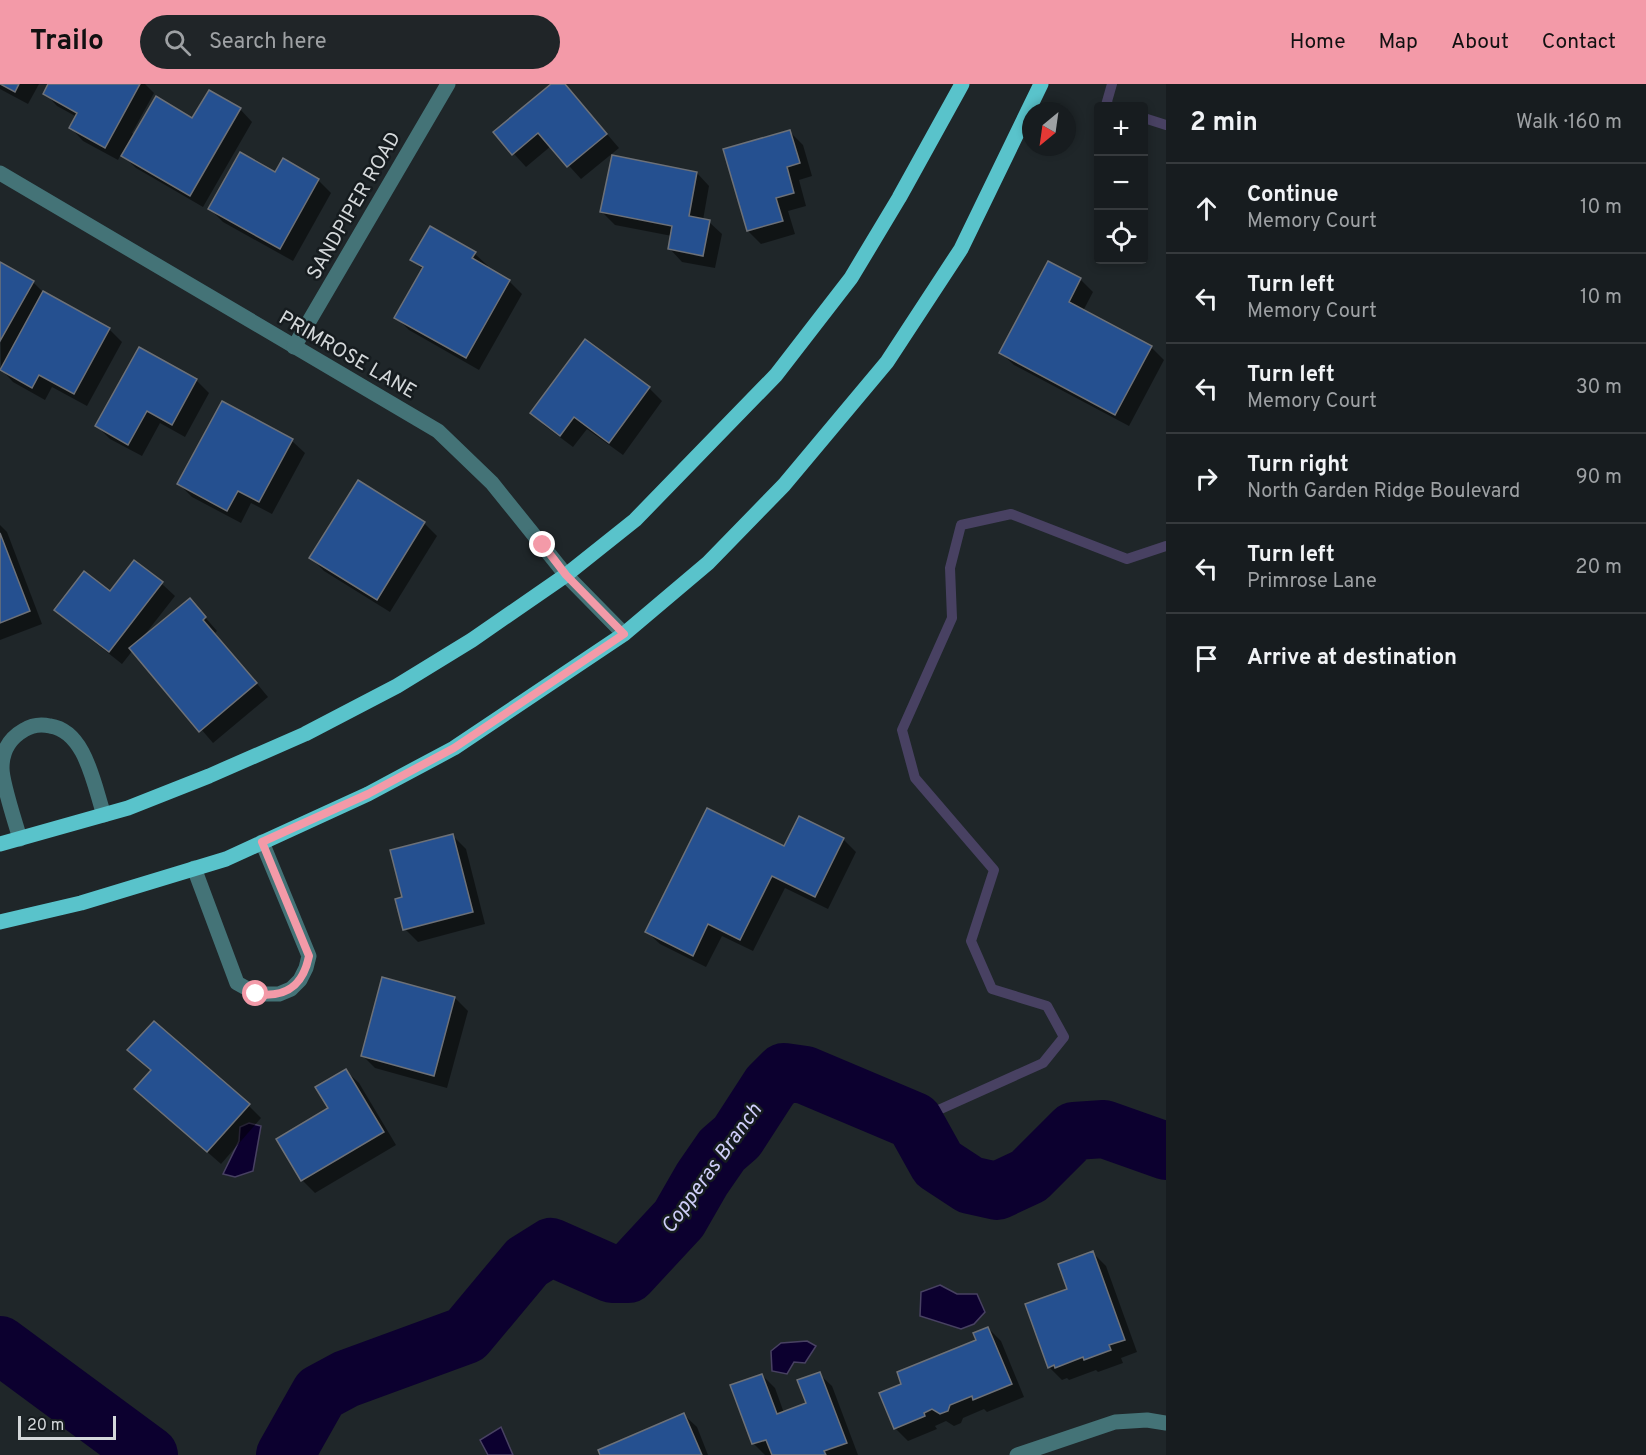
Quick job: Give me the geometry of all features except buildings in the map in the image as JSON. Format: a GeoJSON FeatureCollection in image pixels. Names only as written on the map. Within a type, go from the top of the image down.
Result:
{"type":"FeatureCollection","features":[{"type":"Feature","properties":{"kind":"main road"},"geometry":{"type":"LineString","coordinates":[[0,844],[128,808],[209,776],[315,728],[397,686],[472,640],[566,575],[635,520],[777,375],[851,278],[899,198],[962,84]]}},
{"type":"Feature","properties":{"kind":"main road"},"geometry":{"type":"LineString","coordinates":[[0,922],[81,903],[226,859],[368,794],[454,748],[624,634],[708,563],[784,485],[887,362],[961,249],[1041,84]]}},
{"type":"Feature","properties":{"kind":"street","name":"SANDPIPER ROAD"},"geometry":{"type":"LineString","coordinates":[[294,347],[448,84]]}},
{"type":"Feature","properties":{"kind":"street","name":"PRIMROSE LANE"},"geometry":{"type":"LineString","coordinates":[[0,173],[438,431],[492,483],[566,575],[624,634]]}},
{"type":"Feature","properties":{"kind":"street"},"geometry":{"type":"LineString","coordinates":[[20,839],[2,770],[3,757],[8,744],[17,734],[41,724],[66,731],[76,740],[104,815]]}},
{"type":"Feature","properties":{"kind":"street"},"geometry":{"type":"LineString","coordinates":[[194,868],[237,983],[256,994],[279,994],[291,989],[300,980],[309,956],[262,842]]}},
{"type":"Feature","properties":{"kind":"street"},"geometry":{"type":"LineString","coordinates":[[1017,1455],[1115,1422],[1147,1420],[1166,1423]]}},
{"type":"Feature","properties":{"kind":"shaded area"},"geometry":{"type":"Polygon","coordinates":[[[249,1123],[261,1126],[253,1171],[235,1177],[223,1174],[239,1141],[240,1127],[249,1123]]]}},
{"type":"Feature","properties":{"kind":"shaded area"},"geometry":{"type":"Polygon","coordinates":[[[940,1285],[957,1294],[977,1294],[985,1312],[974,1324],[961,1329],[920,1316],[921,1292],[940,1285]]]}},
{"type":"Feature","properties":{"kind":"shaded area"},"geometry":{"type":"Polygon","coordinates":[[[807,1341],[816,1346],[805,1363],[794,1362],[787,1374],[772,1371],[771,1351],[781,1343],[807,1341]]]}},
{"type":"Feature","properties":{"kind":"shaded area"},"geometry":{"type":"Polygon","coordinates":[[[501,1427],[513,1455],[488,1455],[480,1440],[501,1427]]]}},
{"type":"Feature","properties":{"kind":"waterway"},"geometry":{"type":"LineString","coordinates":[[1107,102],[1112,84]]}},
{"type":"Feature","properties":{"kind":"waterway"},"geometry":{"type":"LineString","coordinates":[[1148,119],[1166,125]]}},
{"type":"Feature","properties":{"kind":"waterway"},"geometry":{"type":"LineString","coordinates":[[914,1121],[1043,1063],[1064,1037],[1047,1006],[992,989],[971,941],[994,870],[915,778],[902,730],[952,618],[950,568],[961,525],[1011,514],[1127,559],[1166,546]]}},
{"type":"Feature","properties":{"kind":"waterway","name":"Copperas Branch"},"geometry":{"type":"LineString","coordinates":[[285,1455],[320,1393],[346,1379],[466,1335],[527,1262],[551,1247],[612,1274],[628,1274],[679,1219],[722,1150],[737,1137],[770,1086],[784,1072],[805,1075],[914,1121],[938,1164],[970,1185],[997,1191],[1029,1176],[1074,1131],[1104,1129],[1166,1151]]}},
{"type":"Feature","properties":{"kind":"waterway","name":"Copperas Branch"},"geometry":{"type":"LineString","coordinates":[[0,1345],[149,1455]]}},
{"type":"Feature","properties":{"kind":"route"},"geometry":{"type":"LineString","coordinates":[[256,994],[268,996],[291,989],[300,980],[309,956],[262,842],[368,794],[454,748],[624,634],[566,575],[543,545]]}}]}
